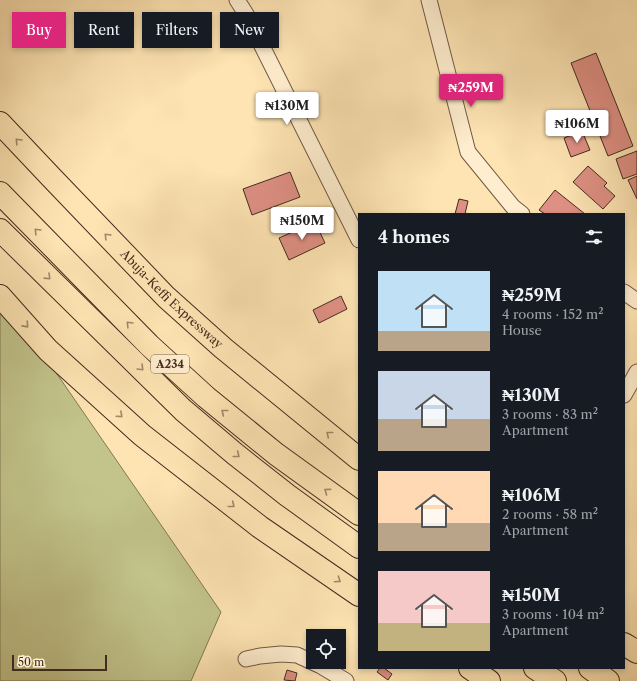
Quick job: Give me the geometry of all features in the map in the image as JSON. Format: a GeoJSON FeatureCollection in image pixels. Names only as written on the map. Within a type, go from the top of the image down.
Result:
{"type":"FeatureCollection","features":[{"type":"Feature","properties":{"kind":"highway","name":"Abuja-Keffi Expressway"},"geometry":{"type":"LineString","coordinates":[[0,123],[166,297],[223,348],[358,458]]}},
{"type":"Feature","properties":{"kind":"highway","name":"A234"},"geometry":{"type":"LineString","coordinates":[[0,193],[149,345],[206,397],[276,454],[358,513]]}},
{"type":"Feature","properties":{"kind":"highway","name":"A234"},"geometry":{"type":"LineString","coordinates":[[0,230],[183,410],[287,495],[358,546]]}},
{"type":"Feature","properties":{"kind":"highway"},"geometry":{"type":"LineString","coordinates":[[0,296],[48,350],[142,435],[260,527],[358,594]]}},
{"type":"Feature","properties":{"kind":"highway"},"geometry":{"type":"LineString","coordinates":[[625,645],[637,652]]}},
{"type":"Feature","properties":{"kind":"highway"},"geometry":{"type":"LineString","coordinates":[[537,669],[555,681]]}},
{"type":"Feature","properties":{"kind":"highway"},"geometry":{"type":"LineString","coordinates":[[591,669],[608,681]]}},
{"type":"Feature","properties":{"kind":"street"},"geometry":{"type":"LineString","coordinates":[[237,0],[246,14],[358,238]]}},
{"type":"Feature","properties":{"kind":"street"},"geometry":{"type":"LineString","coordinates":[[429,0],[468,152],[513,207],[521,213]]}},
{"type":"Feature","properties":{"kind":"street"},"geometry":{"type":"LineString","coordinates":[[625,293],[637,302]]}},
{"type":"Feature","properties":{"kind":"street"},"geometry":{"type":"LineString","coordinates":[[625,393],[637,372]]}},
{"type":"Feature","properties":{"kind":"street"},"geometry":{"type":"LineString","coordinates":[[246,659],[281,654],[297,655],[321,666],[346,681]]}},
{"type":"Feature","properties":{"kind":"green space"},"geometry":{"type":"Polygon","coordinates":[[[0,302],[37,345],[221,612],[191,681],[0,681],[0,302]]]}},
{"type":"Feature","properties":{"kind":"building"},"geometry":{"type":"Polygon","coordinates":[[[596,53],[633,146],[608,156],[571,63],[596,53]]]}},
{"type":"Feature","properties":{"kind":"building"},"geometry":{"type":"Polygon","coordinates":[[[582,131],[590,150],[571,157],[564,138],[582,131]]]}},
{"type":"Feature","properties":{"kind":"building"},"geometry":{"type":"Polygon","coordinates":[[[637,151],[637,174],[623,179],[616,159],[637,151]]]}},
{"type":"Feature","properties":{"kind":"building"},"geometry":{"type":"Polygon","coordinates":[[[588,166],[607,183],[604,186],[615,196],[603,209],[573,182],[588,166]]]}},
{"type":"Feature","properties":{"kind":"building"},"geometry":{"type":"Polygon","coordinates":[[[290,172],[300,197],[252,215],[243,189],[290,172]]]}},
{"type":"Feature","properties":{"kind":"building"},"geometry":{"type":"Polygon","coordinates":[[[637,176],[637,199],[628,180],[637,176]]]}},
{"type":"Feature","properties":{"kind":"building"},"geometry":{"type":"Polygon","coordinates":[[[555,190],[584,213],[544,213],[539,210],[555,190]]]}},
{"type":"Feature","properties":{"kind":"building"},"geometry":{"type":"Polygon","coordinates":[[[459,199],[468,201],[465,213],[455,213],[459,199]]]}},
{"type":"Feature","properties":{"kind":"building"},"geometry":{"type":"Polygon","coordinates":[[[315,222],[325,243],[289,260],[279,238],[315,222]]]}},
{"type":"Feature","properties":{"kind":"building"},"geometry":{"type":"Polygon","coordinates":[[[341,296],[347,309],[319,323],[313,310],[341,296]]]}},
{"type":"Feature","properties":{"kind":"building"},"geometry":{"type":"Polygon","coordinates":[[[379,669],[385,669],[392,674],[388,680],[377,672],[379,669]]]}},
{"type":"Feature","properties":{"kind":"building"},"geometry":{"type":"Polygon","coordinates":[[[287,670],[297,673],[295,681],[284,680],[287,670]]]}}]}
